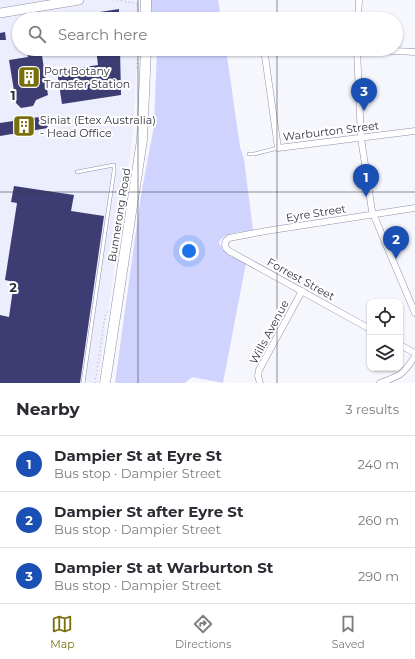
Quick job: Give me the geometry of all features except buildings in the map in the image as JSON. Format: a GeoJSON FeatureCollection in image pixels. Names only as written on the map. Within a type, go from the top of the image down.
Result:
{"type":"FeatureCollection","features":[{"type":"Feature","properties":{"kind":"main road"},"geometry":{"type":"LineString","coordinates":[[146,0],[146,12]]}},
{"type":"Feature","properties":{"kind":"main road","name":"Bunnerong Road"},"geometry":{"type":"LineString","coordinates":[[105,383],[142,140],[146,56]]}},
{"type":"Feature","properties":{"kind":"street"},"geometry":{"type":"LineString","coordinates":[[0,13],[79,0]]}},
{"type":"Feature","properties":{"kind":"street"},"geometry":{"type":"LineString","coordinates":[[358,12],[359,0]]}},
{"type":"Feature","properties":{"kind":"street"},"geometry":{"type":"LineString","coordinates":[[403,51],[415,52]]}},
{"type":"Feature","properties":{"kind":"street"},"geometry":{"type":"LineString","coordinates":[[265,56],[278,148]]}},
{"type":"Feature","properties":{"kind":"street"},"geometry":{"type":"LineString","coordinates":[[356,56],[361,138],[373,214],[415,313]]}},
{"type":"Feature","properties":{"kind":"street","name":"Warburton Street"},"geometry":{"type":"LineString","coordinates":[[278,148],[415,131]]}},
{"type":"Feature","properties":{"kind":"street","name":"Eyre Street"},"geometry":{"type":"LineString","coordinates":[[225,245],[229,238],[415,208]]}},
{"type":"Feature","properties":{"kind":"street","name":"Forrest Street"},"geometry":{"type":"LineString","coordinates":[[225,245],[229,251],[367,327]]}},
{"type":"Feature","properties":{"kind":"street","name":"Wills Avenue"},"geometry":{"type":"LineString","coordinates":[[260,383],[258,376],[259,370],[302,291]]}},
{"type":"Feature","properties":{"kind":"street"},"geometry":{"type":"LineString","coordinates":[[380,383],[393,379],[403,373],[415,355],[403,347]]}},
{"type":"Feature","properties":{"kind":"lane","name":"Warburton Street"},"geometry":{"type":"LineString","coordinates":[[249,154],[278,148]]}},
{"type":"Feature","properties":{"kind":"lane"},"geometry":{"type":"LineString","coordinates":[[76,172],[114,165],[108,219],[83,383]]}},
{"type":"Feature","properties":{"kind":"path"},"geometry":{"type":"LineString","coordinates":[[117,0],[137,5],[138,12]]}},
{"type":"Feature","properties":{"kind":"path"},"geometry":{"type":"LineString","coordinates":[[137,68],[138,56]]}},
{"type":"Feature","properties":{"kind":"path"},"geometry":{"type":"LineString","coordinates":[[95,383],[105,316],[109,309]]}},
{"type":"Feature","properties":{"kind":"shaded area"},"geometry":{"type":"Polygon","coordinates":[[[0,0],[138,0],[139,12],[12,12],[12,56],[138,56],[132,140],[98,383],[0,383],[0,0]]]}},
{"type":"Feature","properties":{"kind":"shaded area"},"geometry":{"type":"Polygon","coordinates":[[[150,0],[218,0],[220,12],[154,12],[152,12],[150,0]]]}},
{"type":"Feature","properties":{"kind":"shaded area"},"geometry":{"type":"Polygon","coordinates":[[[157,56],[227,56],[240,147],[244,159],[253,230],[229,235],[221,239],[219,243],[224,250],[246,263],[223,383],[192,377],[185,383],[115,383],[141,195],[154,126],[157,56]]]}},
{"type":"Feature","properties":{"kind":"place","name":"Port Botany Transfer Station"},"geometry":{"type":"Point","coordinates":[29,77]}},
{"type":"Feature","properties":{"kind":"place","name":"Dampier St at Warburton St"},"geometry":{"type":"Point","coordinates":[364,111]}},
{"type":"Feature","properties":{"kind":"place","name":"Siniat (Etex Australia) - Head Office"},"geometry":{"type":"Point","coordinates":[24,126]}},
{"type":"Feature","properties":{"kind":"place","name":"Dampier St at Eyre St"},"geometry":{"type":"Point","coordinates":[366,197]}},
{"type":"Feature","properties":{"kind":"place","name":"Dampier St after Eyre St"},"geometry":{"type":"Point","coordinates":[396,259]}}]}
